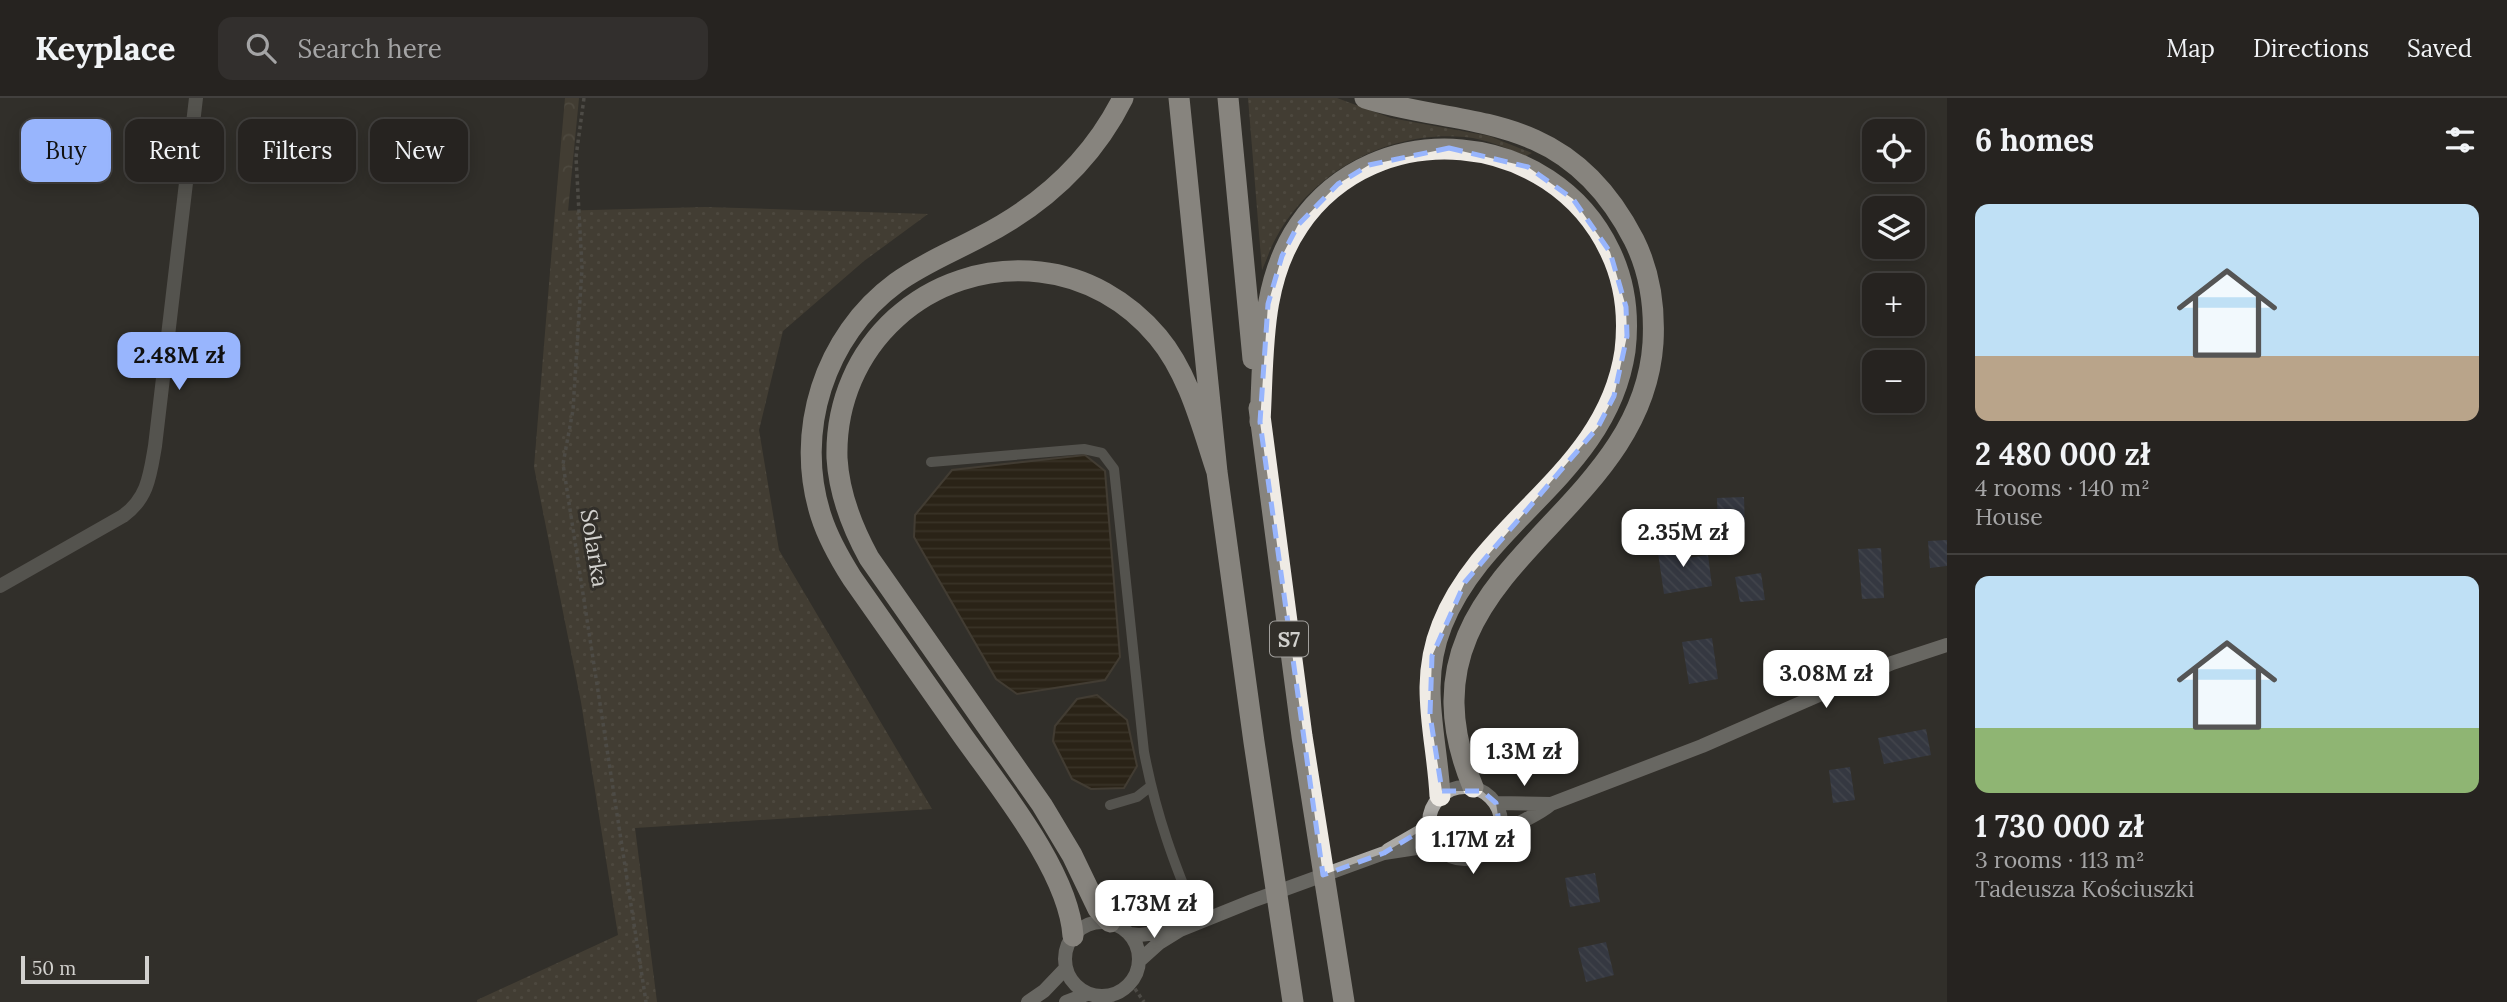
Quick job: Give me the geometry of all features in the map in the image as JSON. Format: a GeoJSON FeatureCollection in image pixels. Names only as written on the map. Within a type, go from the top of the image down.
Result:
{"type":"FeatureCollection","features":[{"type":"Feature","properties":{"kind":"highway"},"geometry":{"type":"LineString","coordinates":[[1073,936],[1073,924],[1065,899],[1035,842],[837,553],[817,501],[811,442],[817,402],[830,363],[865,311],[911,273],[1006,222],[1048,193],[1091,149],[1123,98]]}},
{"type":"Feature","properties":{"kind":"highway","name":"S7"},"geometry":{"type":"LineString","coordinates":[[1178,98],[1217,472],[1293,1002]]}},
{"type":"Feature","properties":{"kind":"highway","name":"S7"},"geometry":{"type":"LineString","coordinates":[[1228,98],[1260,422],[1282,593],[1344,1002]]}},
{"type":"Feature","properties":{"kind":"highway"},"geometry":{"type":"LineString","coordinates":[[1365,98],[1400,108],[1489,124],[1537,141],[1568,160],[1596,184],[1612,202],[1627,226],[1648,276],[1652,301],[1652,354],[1641,401],[1630,427],[1603,466],[1499,581],[1483,603],[1463,645],[1457,670],[1455,705],[1462,750],[1473,788]]}},
{"type":"Feature","properties":{"kind":"highway"},"geometry":{"type":"LineString","coordinates":[[1260,422],[1268,304],[1272,282],[1282,257],[1298,225],[1319,201],[1338,184],[1369,164],[1418,150],[1449,148],[1506,158],[1528,167],[1573,199],[1593,223],[1610,252],[1626,307],[1627,336],[1622,368],[1607,411],[1584,447],[1480,562],[1450,605],[1441,627],[1432,656],[1428,684],[1440,796]]}},
{"type":"Feature","properties":{"kind":"highway"},"geometry":{"type":"LineString","coordinates":[[1110,922],[1098,909],[1072,855],[1042,805],[877,569],[860,540],[847,509],[838,472],[842,406],[856,370],[874,341],[887,325],[922,298],[958,280],[990,272],[1049,273],[1068,277],[1105,292],[1142,319],[1159,338],[1182,377],[1217,472]]}},
{"type":"Feature","properties":{"kind":"street"},"geometry":{"type":"LineString","coordinates":[[0,586],[123,516],[135,508],[145,492],[155,446],[196,98]]}},
{"type":"Feature","properties":{"kind":"street"},"geometry":{"type":"LineString","coordinates":[[1501,835],[1496,803],[1482,791],[1473,788],[1452,789],[1440,796],[1431,810],[1428,827],[1436,845],[1452,857],[1471,859],[1489,850],[1511,826],[1533,817],[1551,804],[1702,746],[1892,663],[1947,645]]}},
{"type":"Feature","properties":{"kind":"street"},"geometry":{"type":"LineString","coordinates":[[1496,803],[1551,804]]}},
{"type":"Feature","properties":{"kind":"street"},"geometry":{"type":"LineString","coordinates":[[1139,961],[1159,943],[1180,930],[1384,853],[1428,827]]}},
{"type":"Feature","properties":{"kind":"street"},"geometry":{"type":"LineString","coordinates":[[1384,853],[1436,845]]}},
{"type":"Feature","properties":{"kind":"street"},"geometry":{"type":"LineString","coordinates":[[1130,934],[1137,946],[1138,971],[1130,983],[1111,999],[1087,994],[1070,981],[1065,969],[1067,952],[1073,936],[1085,926],[1110,922],[1130,934],[1139,935],[1180,930]]}},
{"type":"Feature","properties":{"kind":"street"},"geometry":{"type":"LineString","coordinates":[[1028,1002],[1044,991],[1065,969]]}},
{"type":"Feature","properties":{"kind":"street"},"geometry":{"type":"LineString","coordinates":[[1066,1002],[1087,994]]}},
{"type":"Feature","properties":{"kind":"lane"},"geometry":{"type":"LineString","coordinates":[[931,462],[1084,449],[1102,453],[1114,470],[1150,786],[1163,831],[1199,923]]}},
{"type":"Feature","properties":{"kind":"lane"},"geometry":{"type":"LineString","coordinates":[[1110,805],[1137,797],[1150,786]]}},
{"type":"Feature","properties":{"kind":"path","name":"Solarka"},"geometry":{"type":"LineString","coordinates":[[584,98],[576,157],[582,280],[573,410],[563,464],[646,1002]]}},
{"type":"Feature","properties":{"kind":"path"},"geometry":{"type":"LineString","coordinates":[[1130,983],[1144,1002]]}},
{"type":"Feature","properties":{"kind":"highlighted area"},"geometry":{"type":"Polygon","coordinates":[[[1449,148],[1528,167],[1573,199],[1610,252],[1626,307],[1627,336],[1614,396],[1598,427],[1465,582],[1432,656],[1430,715],[1442,791],[1482,791],[1496,803],[1501,835],[1481,856],[1461,859],[1443,852],[1427,827],[1384,853],[1323,875],[1260,422],[1268,304],[1282,256],[1298,225],[1338,184],[1369,165],[1449,148]]]}},
{"type":"Feature","properties":{"kind":"green space"},"geometry":{"type":"Polygon","coordinates":[[[565,98],[579,98],[568,211],[555,211],[565,98]]]}},
{"type":"Feature","properties":{"kind":"green space"},"geometry":{"type":"Polygon","coordinates":[[[1248,98],[1337,98],[1391,118],[1489,136],[1532,153],[1526,156],[1465,137],[1409,140],[1382,148],[1357,159],[1311,192],[1277,236],[1262,270],[1248,98]]]}},
{"type":"Feature","properties":{"kind":"green space"},"geometry":{"type":"Polygon","coordinates":[[[705,207],[928,214],[864,261],[783,331],[759,430],[779,550],[932,809],[635,828],[657,1002],[477,1002],[618,935],[581,702],[534,467],[555,211],[705,207]]]}},
{"type":"Feature","properties":{"kind":"shaded area"},"geometry":{"type":"Polygon","coordinates":[[[1085,455],[1105,471],[1120,657],[1105,680],[1017,694],[996,679],[914,537],[915,515],[952,470],[1085,455]]]}},
{"type":"Feature","properties":{"kind":"shaded area"},"geometry":{"type":"Polygon","coordinates":[[[1097,695],[1127,720],[1137,766],[1124,788],[1091,789],[1072,779],[1053,741],[1055,726],[1077,699],[1097,695]]]}},
{"type":"Feature","properties":{"kind":"building"},"geometry":{"type":"Polygon","coordinates":[[[1744,497],[1745,527],[1718,528],[1717,498],[1744,497]]]}},
{"type":"Feature","properties":{"kind":"building"},"geometry":{"type":"Polygon","coordinates":[[[1947,540],[1947,566],[1930,568],[1928,541],[1947,540]]]}},
{"type":"Feature","properties":{"kind":"building"},"geometry":{"type":"Polygon","coordinates":[[[1686,542],[1688,558],[1708,555],[1712,586],[1664,594],[1657,546],[1686,542]]]}},
{"type":"Feature","properties":{"kind":"building"},"geometry":{"type":"Polygon","coordinates":[[[1881,548],[1884,598],[1862,599],[1858,549],[1881,548]]]}},
{"type":"Feature","properties":{"kind":"building"},"geometry":{"type":"Polygon","coordinates":[[[1761,573],[1765,600],[1740,602],[1735,577],[1761,573]]]}},
{"type":"Feature","properties":{"kind":"building"},"geometry":{"type":"Polygon","coordinates":[[[1712,638],[1718,679],[1689,684],[1682,642],[1712,638]]]}},
{"type":"Feature","properties":{"kind":"building"},"geometry":{"type":"Polygon","coordinates":[[[1926,729],[1931,755],[1884,764],[1878,738],[1926,729]]]}},
{"type":"Feature","properties":{"kind":"building"},"geometry":{"type":"Polygon","coordinates":[[[1850,767],[1855,800],[1833,803],[1829,770],[1850,767]]]}},
{"type":"Feature","properties":{"kind":"building"},"geometry":{"type":"Polygon","coordinates":[[[1595,873],[1600,902],[1570,907],[1565,878],[1595,873]]]}},
{"type":"Feature","properties":{"kind":"building"},"geometry":{"type":"Polygon","coordinates":[[[1606,942],[1614,975],[1586,982],[1578,948],[1606,942]]]}}]}
